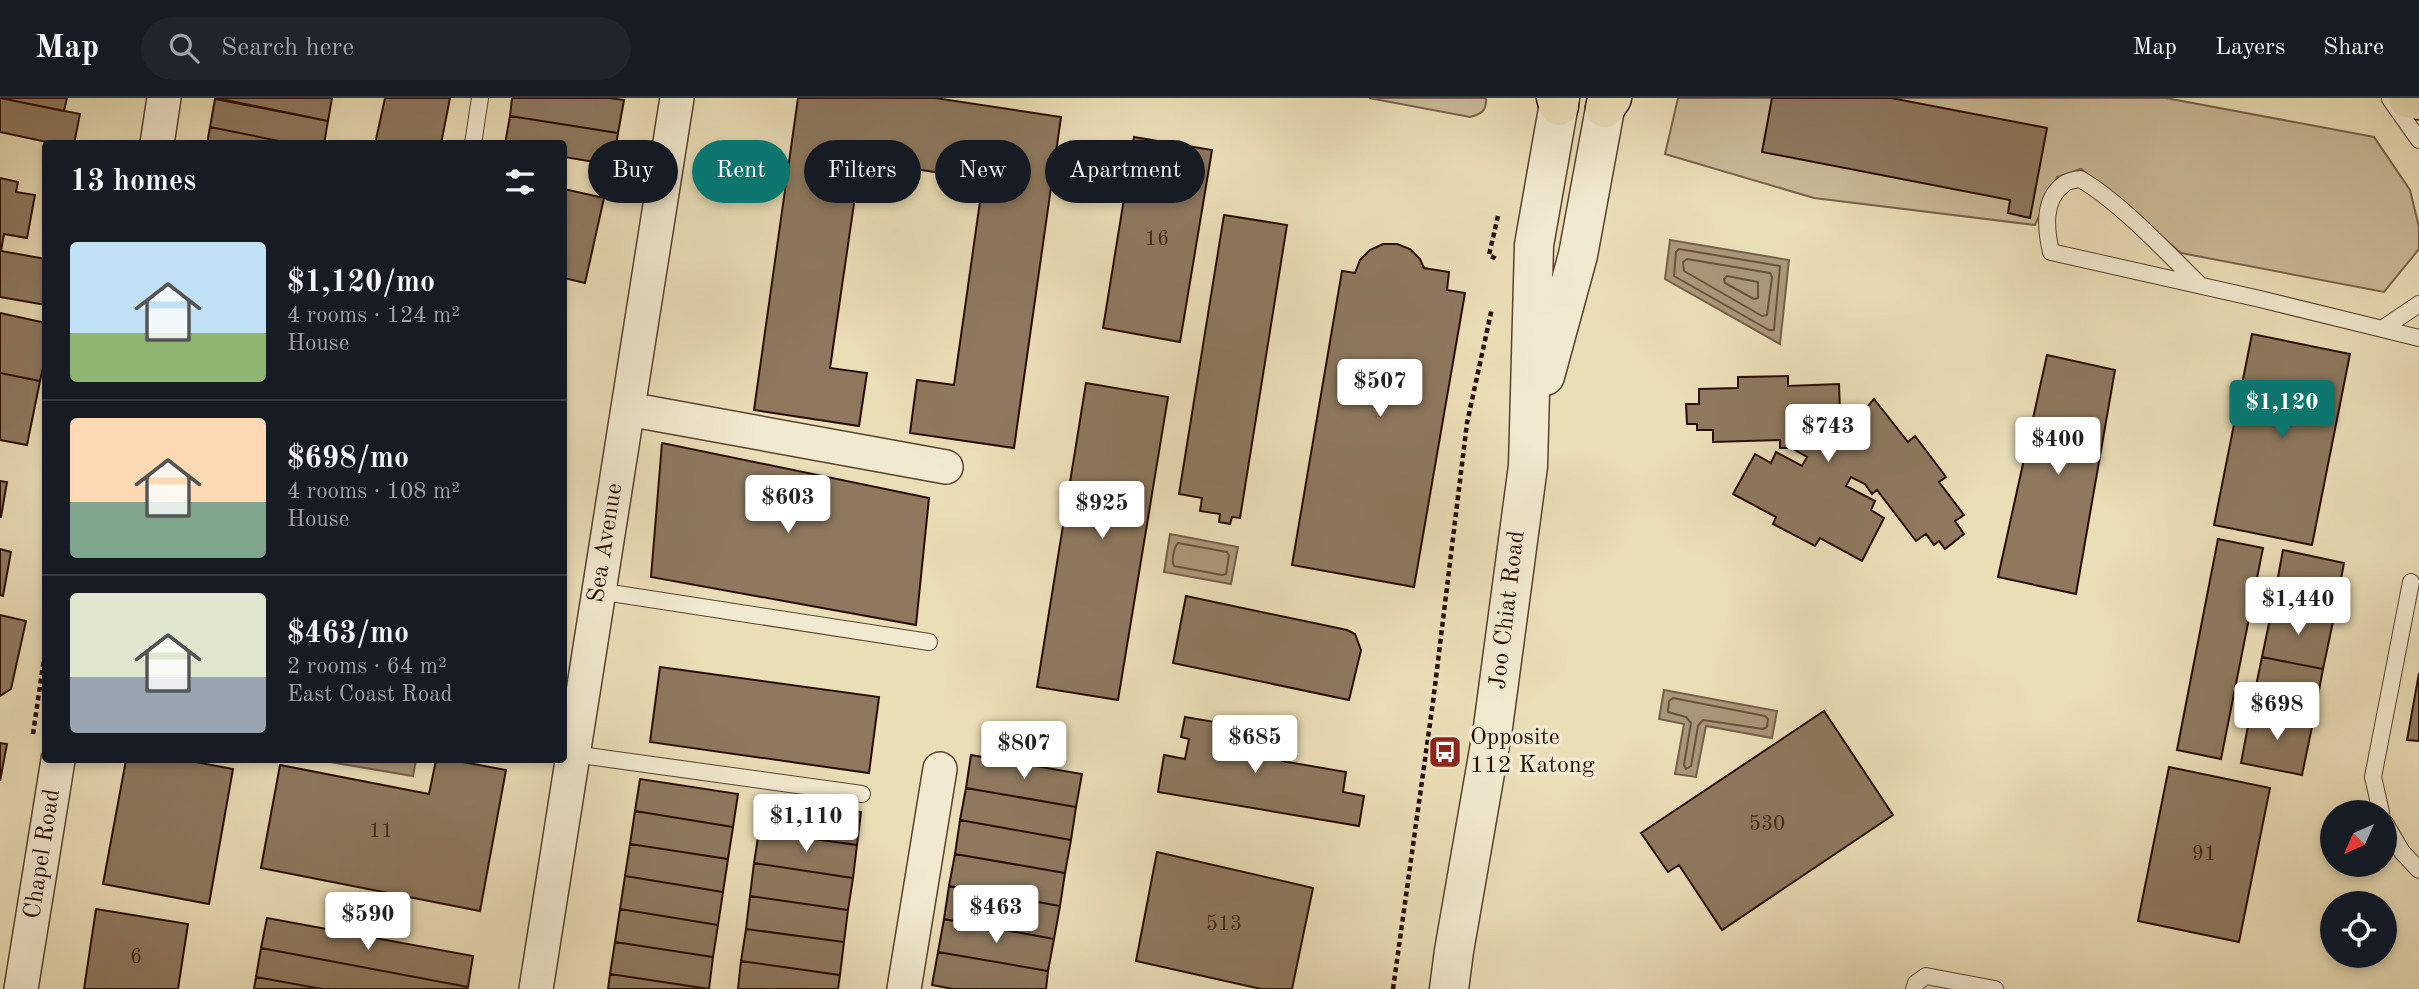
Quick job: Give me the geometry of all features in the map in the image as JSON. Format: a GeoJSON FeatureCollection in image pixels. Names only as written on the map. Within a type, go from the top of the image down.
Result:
{"type":"FeatureCollection","features":[{"type":"Feature","properties":{"kind":"main road"},"geometry":{"type":"LineString","coordinates":[[2408,98],[2419,100]]}},
{"type":"Feature","properties":{"kind":"street"},"geometry":{"type":"LineString","coordinates":[[158,140],[164,98]]}},
{"type":"Feature","properties":{"kind":"street","name":"Sea Avenue"},"geometry":{"type":"LineString","coordinates":[[536,989],[677,98]]}},
{"type":"Feature","properties":{"kind":"street","name":"Joo Chiat Road"},"geometry":{"type":"LineString","coordinates":[[1449,989],[1493,727],[1528,466],[1534,245],[1558,101]]}},
{"type":"Feature","properties":{"kind":"street","name":"Joo Chiat Road"},"geometry":{"type":"LineString","coordinates":[[1529,437],[1578,255],[1608,101]]}},
{"type":"Feature","properties":{"kind":"street"},"geometry":{"type":"LineString","coordinates":[[628,409],[946,467]]}},
{"type":"Feature","properties":{"kind":"street","name":"Chapel Road"},"geometry":{"type":"LineString","coordinates":[[21,989],[58,763]]}},
{"type":"Feature","properties":{"kind":"street"},"geometry":{"type":"LineString","coordinates":[[904,989],[940,769]]}},
{"type":"Feature","properties":{"kind":"lane"},"geometry":{"type":"LineString","coordinates":[[474,140],[480,98]]}},
{"type":"Feature","properties":{"kind":"lane"},"geometry":{"type":"LineString","coordinates":[[2390,98],[2419,140]]}},
{"type":"Feature","properties":{"kind":"lane"},"geometry":{"type":"LineString","coordinates":[[2200,285],[2139,227],[2080,179],[2064,183],[2052,198],[2046,216],[2051,252],[2419,338]]}},
{"type":"Feature","properties":{"kind":"lane"},"geometry":{"type":"LineString","coordinates":[[2382,328],[2419,304]]}},
{"type":"Feature","properties":{"kind":"lane"},"geometry":{"type":"LineString","coordinates":[[2378,800],[2373,777],[2411,582]]}},
{"type":"Feature","properties":{"kind":"lane"},"geometry":{"type":"LineString","coordinates":[[598,591],[929,642]]}},
{"type":"Feature","properties":{"kind":"lane"},"geometry":{"type":"LineString","coordinates":[[572,754],[862,794]]}},
{"type":"Feature","properties":{"kind":"lane"},"geometry":{"type":"LineString","coordinates":[[2398,845],[2419,870]]}},
{"type":"Feature","properties":{"kind":"lane"},"geometry":{"type":"LineString","coordinates":[[1913,989],[1916,983],[1926,976],[1995,989]]}},
{"type":"Feature","properties":{"kind":"path"},"geometry":{"type":"LineString","coordinates":[[1500,270],[1502,260]]}},
{"type":"Feature","properties":{"kind":"path"},"geometry":{"type":"LineString","coordinates":[[1394,989],[1467,423],[1493,302]]}},
{"type":"Feature","properties":{"kind":"shaded area"},"geometry":{"type":"Polygon","coordinates":[[[1369,98],[1486,98],[1486,102],[1482,111],[1470,117],[1369,98]]]}},
{"type":"Feature","properties":{"kind":"shaded area"},"geometry":{"type":"Polygon","coordinates":[[[1678,98],[2166,98],[2374,137],[2410,190],[2419,227],[2419,249],[2384,292],[2181,253],[2081,169],[2057,177],[2035,225],[1814,198],[1665,154],[1678,98]]]}},
{"type":"Feature","properties":{"kind":"water"},"geometry":{"type":"Polygon","coordinates":[[[1670,240],[1789,260],[1780,344],[1665,279],[1670,240]]]}},
{"type":"Feature","properties":{"kind":"water"},"geometry":{"type":"Polygon","coordinates":[[[1170,534],[1238,547],[1231,584],[1164,572],[1170,534]]]}},
{"type":"Feature","properties":{"kind":"water"},"geometry":{"type":"Polygon","coordinates":[[[1664,690],[1777,711],[1772,738],[1706,726],[1696,777],[1675,774],[1684,724],[1659,719],[1664,690]]]}},
{"type":"Feature","properties":{"kind":"water"},"geometry":{"type":"Polygon","coordinates":[[[336,763],[415,763],[413,776],[336,763]]]}},
{"type":"Feature","properties":{"kind":"building"},"geometry":{"type":"Polygon","coordinates":[[[0,98],[80,114],[75,140],[42,141],[0,132],[0,98]]]}},
{"type":"Feature","properties":{"kind":"building"},"geometry":{"type":"Polygon","coordinates":[[[0,98],[67,98],[64,111],[0,98]]]}},
{"type":"Feature","properties":{"kind":"building"},"geometry":{"type":"Polygon","coordinates":[[[216,98],[332,98],[328,121],[216,98]]]}},
{"type":"Feature","properties":{"kind":"building"},"geometry":{"type":"Polygon","coordinates":[[[385,98],[450,98],[442,140],[376,140],[385,98]]]}},
{"type":"Feature","properties":{"kind":"building"},"geometry":{"type":"Polygon","coordinates":[[[512,98],[624,100],[618,133],[510,116],[512,98]]]}},
{"type":"Feature","properties":{"kind":"building"},"geometry":{"type":"Polygon","coordinates":[[[798,98],[935,98],[1061,117],[1058,140],[1045,140],[1045,203],[1049,203],[1014,448],[910,433],[917,380],[954,385],[980,203],[1031,203],[1031,140],[935,140],[935,172],[921,170],[921,140],[804,140],[804,203],[854,203],[830,368],[867,373],[859,426],[754,410],[783,203],[790,203],[790,155],[798,98]]]}},
{"type":"Feature","properties":{"kind":"building"},"geometry":{"type":"Polygon","coordinates":[[[1772,98],[1891,98],[2047,128],[2030,218],[2008,213],[2010,200],[1762,152],[1772,98]]]}},
{"type":"Feature","properties":{"kind":"building"},"geometry":{"type":"Polygon","coordinates":[[[215,99],[328,121],[325,140],[274,140],[210,127],[215,99]]]}},
{"type":"Feature","properties":{"kind":"building"},"geometry":{"type":"Polygon","coordinates":[[[510,116],[618,133],[617,140],[588,140],[588,161],[567,157],[567,140],[506,140],[510,116]]]}},
{"type":"Feature","properties":{"kind":"building"},"geometry":{"type":"Polygon","coordinates":[[[210,127],[274,140],[208,140],[210,127]]]}},
{"type":"Feature","properties":{"kind":"building"},"geometry":{"type":"Polygon","coordinates":[[[1205,149],[1212,150],[1205,192],[1205,149]]]}},
{"type":"Feature","properties":{"kind":"building"},"geometry":{"type":"Polygon","coordinates":[[[0,178],[18,182],[16,192],[35,195],[27,238],[4,234],[1,251],[42,258],[42,304],[0,297],[0,178]]]}},
{"type":"Feature","properties":{"kind":"building"},"geometry":{"type":"Polygon","coordinates":[[[567,190],[588,194],[588,203],[603,203],[585,283],[567,279],[567,190]]]}},
{"type":"Feature","properties":{"kind":"building"},"geometry":{"type":"Polygon","coordinates":[[[1123,203],[1203,203],[1180,342],[1103,328],[1123,203]]]}},
{"type":"Feature","properties":{"kind":"building"},"geometry":{"type":"Polygon","coordinates":[[[1224,215],[1287,225],[1240,518],[1232,517],[1230,524],[1219,522],[1220,514],[1200,511],[1202,498],[1179,494],[1224,215]]]}},
{"type":"Feature","properties":{"kind":"building"},"geometry":{"type":"Polygon","coordinates":[[[1383,244],[1397,244],[1410,249],[1420,259],[1424,268],[1449,272],[1447,290],[1465,293],[1414,587],[1292,565],[1342,271],[1355,273],[1360,260],[1370,250],[1383,244]]]}},
{"type":"Feature","properties":{"kind":"building"},"geometry":{"type":"Polygon","coordinates":[[[0,313],[42,322],[40,381],[0,373],[0,313]]]}},
{"type":"Feature","properties":{"kind":"building"},"geometry":{"type":"Polygon","coordinates":[[[2252,334],[2350,354],[2312,545],[2214,525],[2252,334]]]}},
{"type":"Feature","properties":{"kind":"building"},"geometry":{"type":"Polygon","coordinates":[[[2047,355],[2115,370],[2076,594],[1998,577],[2047,355]]]}},
{"type":"Feature","properties":{"kind":"building"},"geometry":{"type":"Polygon","coordinates":[[[0,373],[40,381],[27,445],[0,440],[0,373]]]}},
{"type":"Feature","properties":{"kind":"building"},"geometry":{"type":"Polygon","coordinates":[[[1788,376],[1788,386],[1839,384],[1841,437],[1874,399],[1908,442],[1915,436],[1946,477],[1939,482],[1964,515],[1955,521],[1964,534],[1945,549],[1939,541],[1934,545],[1926,534],[1916,541],[1877,490],[1872,494],[1865,484],[1851,477],[1846,486],[1875,501],[1871,510],[1884,518],[1862,561],[1820,538],[1815,546],[1773,524],[1776,517],[1733,494],[1755,454],[1771,463],[1776,452],[1802,466],[1807,457],[1791,448],[1780,448],[1780,440],[1713,442],[1713,430],[1697,430],[1697,424],[1687,424],[1686,404],[1699,404],[1699,389],[1738,388],[1738,377],[1788,376]]]}},
{"type":"Feature","properties":{"kind":"building"},"geometry":{"type":"Polygon","coordinates":[[[1086,383],[1168,397],[1118,700],[1037,687],[1086,383]]]}},
{"type":"Feature","properties":{"kind":"building"},"geometry":{"type":"Polygon","coordinates":[[[662,443],[929,498],[916,625],[651,577],[662,443]]]}},
{"type":"Feature","properties":{"kind":"building"},"geometry":{"type":"Polygon","coordinates":[[[0,481],[7,482],[1,517],[0,517],[0,481]]]}},
{"type":"Feature","properties":{"kind":"building"},"geometry":{"type":"Polygon","coordinates":[[[2218,539],[2263,548],[2221,759],[2177,750],[2218,539]]]}},
{"type":"Feature","properties":{"kind":"building"},"geometry":{"type":"Polygon","coordinates":[[[0,549],[11,552],[3,596],[0,595],[0,549]]]}},
{"type":"Feature","properties":{"kind":"building"},"geometry":{"type":"Polygon","coordinates":[[[2283,550],[2344,563],[2334,617],[2273,604],[2283,550]]]}},
{"type":"Feature","properties":{"kind":"building"},"geometry":{"type":"Polygon","coordinates":[[[1186,596],[1347,630],[1355,634],[1361,650],[1349,700],[1173,663],[1186,596]]]}},
{"type":"Feature","properties":{"kind":"building"},"geometry":{"type":"Polygon","coordinates":[[[2273,604],[2334,617],[2323,669],[2262,657],[2273,604]]]}},
{"type":"Feature","properties":{"kind":"building"},"geometry":{"type":"Polygon","coordinates":[[[0,615],[26,621],[11,689],[0,696],[0,615]]]}},
{"type":"Feature","properties":{"kind":"building"},"geometry":{"type":"Polygon","coordinates":[[[2262,657],[2323,669],[2313,722],[2251,710],[2262,657]]]}},
{"type":"Feature","properties":{"kind":"building"},"geometry":{"type":"Polygon","coordinates":[[[660,667],[879,697],[869,773],[650,742],[660,667]]]}},
{"type":"Feature","properties":{"kind":"building"},"geometry":{"type":"Polygon","coordinates":[[[2419,673],[2419,741],[2407,740],[2419,673]]]}},
{"type":"Feature","properties":{"kind":"building"},"geometry":{"type":"Polygon","coordinates":[[[2251,710],[2313,722],[2302,775],[2241,763],[2251,710]]]}},
{"type":"Feature","properties":{"kind":"building"},"geometry":{"type":"Polygon","coordinates":[[[1824,711],[1893,815],[1722,930],[1679,865],[1668,872],[1641,833],[1824,711]]]}},
{"type":"Feature","properties":{"kind":"building"},"geometry":{"type":"Polygon","coordinates":[[[1185,717],[1286,734],[1282,761],[1346,772],[1343,792],[1364,796],[1359,826],[1158,792],[1164,755],[1185,759],[1189,739],[1181,737],[1185,717]]]}},
{"type":"Feature","properties":{"kind":"building"},"geometry":{"type":"Polygon","coordinates":[[[0,743],[7,744],[0,781],[0,743]]]}},
{"type":"Feature","properties":{"kind":"building"},"geometry":{"type":"Polygon","coordinates":[[[971,755],[1082,774],[1076,807],[966,788],[971,755]]]}},
{"type":"Feature","properties":{"kind":"building"},"geometry":{"type":"Polygon","coordinates":[[[125,763],[201,763],[233,769],[209,904],[103,884],[125,763]]]}},
{"type":"Feature","properties":{"kind":"building"},"geometry":{"type":"Polygon","coordinates":[[[435,763],[468,763],[506,770],[480,911],[261,868],[280,765],[429,794],[435,763]]]}},
{"type":"Feature","properties":{"kind":"building"},"geometry":{"type":"Polygon","coordinates":[[[2169,767],[2270,788],[2239,942],[2138,921],[2169,767]]]}},
{"type":"Feature","properties":{"kind":"building"},"geometry":{"type":"Polygon","coordinates":[[[640,779],[738,794],[733,827],[635,811],[640,779]]]}},
{"type":"Feature","properties":{"kind":"building"},"geometry":{"type":"Polygon","coordinates":[[[966,788],[1076,807],[1071,840],[960,820],[966,788]]]}},
{"type":"Feature","properties":{"kind":"building"},"geometry":{"type":"Polygon","coordinates":[[[763,799],[861,812],[857,845],[759,831],[763,799]]]}},
{"type":"Feature","properties":{"kind":"building"},"geometry":{"type":"Polygon","coordinates":[[[635,811],[733,827],[728,859],[630,844],[635,811]]]}},
{"type":"Feature","properties":{"kind":"building"},"geometry":{"type":"Polygon","coordinates":[[[960,820],[1071,840],[1065,873],[955,854],[960,820]]]}},
{"type":"Feature","properties":{"kind":"building"},"geometry":{"type":"Polygon","coordinates":[[[759,831],[857,845],[853,878],[754,863],[759,831]]]}},
{"type":"Feature","properties":{"kind":"building"},"geometry":{"type":"Polygon","coordinates":[[[630,844],[728,859],[723,892],[625,876],[630,844]]]}},
{"type":"Feature","properties":{"kind":"building"},"geometry":{"type":"Polygon","coordinates":[[[1157,852],[1313,888],[1292,989],[1261,989],[1136,961],[1157,852]]]}},
{"type":"Feature","properties":{"kind":"building"},"geometry":{"type":"Polygon","coordinates":[[[955,854],[1065,873],[1060,906],[949,886],[955,854]]]}},
{"type":"Feature","properties":{"kind":"building"},"geometry":{"type":"Polygon","coordinates":[[[754,863],[853,878],[848,910],[750,896],[754,863]]]}},
{"type":"Feature","properties":{"kind":"building"},"geometry":{"type":"Polygon","coordinates":[[[625,876],[723,892],[718,925],[620,909],[625,876]]]}},
{"type":"Feature","properties":{"kind":"building"},"geometry":{"type":"Polygon","coordinates":[[[949,886],[1060,906],[1054,939],[944,919],[949,886]]]}},
{"type":"Feature","properties":{"kind":"building"},"geometry":{"type":"Polygon","coordinates":[[[750,896],[848,910],[844,942],[746,929],[750,896]]]}},
{"type":"Feature","properties":{"kind":"building"},"geometry":{"type":"Polygon","coordinates":[[[96,909],[188,924],[178,989],[84,989],[96,909]]]}},
{"type":"Feature","properties":{"kind":"building"},"geometry":{"type":"Polygon","coordinates":[[[620,909],[718,925],[713,957],[615,942],[620,909]]]}},
{"type":"Feature","properties":{"kind":"building"},"geometry":{"type":"Polygon","coordinates":[[[267,918],[473,956],[468,987],[261,948],[267,918]]]}},
{"type":"Feature","properties":{"kind":"building"},"geometry":{"type":"Polygon","coordinates":[[[944,919],[1054,939],[1048,971],[938,952],[944,919]]]}},
{"type":"Feature","properties":{"kind":"building"},"geometry":{"type":"Polygon","coordinates":[[[746,929],[844,942],[840,975],[741,961],[746,929]]]}},
{"type":"Feature","properties":{"kind":"building"},"geometry":{"type":"Polygon","coordinates":[[[615,942],[713,957],[709,989],[610,974],[615,942]]]}},
{"type":"Feature","properties":{"kind":"building"},"geometry":{"type":"Polygon","coordinates":[[[261,948],[468,987],[322,989],[256,977],[261,948]]]}},
{"type":"Feature","properties":{"kind":"building"},"geometry":{"type":"Polygon","coordinates":[[[938,952],[1048,971],[1046,989],[953,989],[932,985],[938,952]]]}},
{"type":"Feature","properties":{"kind":"building"},"geometry":{"type":"Polygon","coordinates":[[[741,961],[840,975],[838,989],[738,989],[741,961]]]}},
{"type":"Feature","properties":{"kind":"building"},"geometry":{"type":"Polygon","coordinates":[[[610,974],[709,989],[608,989],[610,974]]]}},
{"type":"Feature","properties":{"kind":"building"},"geometry":{"type":"Polygon","coordinates":[[[256,977],[322,989],[254,989],[256,977]]]}},
{"type":"Feature","properties":{"kind":"place","name":"Opposite 112 Katong"},"geometry":{"type":"Point","coordinates":[1445,752]}}]}
